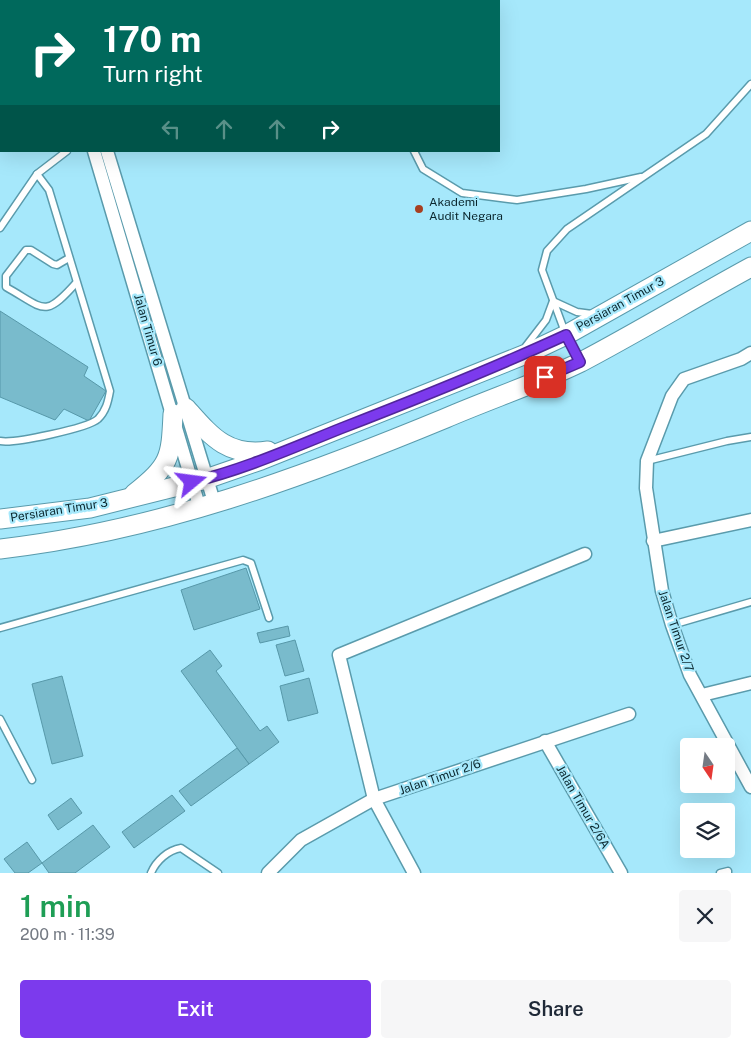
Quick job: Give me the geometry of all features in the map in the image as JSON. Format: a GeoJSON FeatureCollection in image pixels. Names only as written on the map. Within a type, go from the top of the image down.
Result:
{"type":"FeatureCollection","features":[{"type":"Feature","properties":{"kind":"street","name":"Jalan Timur 6"},"geometry":{"type":"LineString","coordinates":[[94,152],[180,411]]}},
{"type":"Feature","properties":{"kind":"street","name":"Jalan Timur 6"},"geometry":{"type":"LineString","coordinates":[[106,152],[208,507]]}},
{"type":"Feature","properties":{"kind":"street","name":"Persiaran Timur 3"},"geometry":{"type":"LineString","coordinates":[[0,519],[90,508],[199,480],[292,448],[515,358],[566,335],[751,231]]}},
{"type":"Feature","properties":{"kind":"street"},"geometry":{"type":"LineString","coordinates":[[0,550],[52,543],[116,530],[208,507],[388,442],[580,362],[751,267]]}},
{"type":"Feature","properties":{"kind":"street","name":"Jalan Timur 2/7"},"geometry":{"type":"LineString","coordinates":[[750,781],[690,675],[672,625],[662,591],[646,488],[647,461],[672,396],[684,379],[741,359],[751,353]]}},
{"type":"Feature","properties":{"kind":"street"},"geometry":{"type":"LineString","coordinates":[[129,498],[152,480],[167,460],[171,452],[180,411],[219,442],[234,449],[251,454],[292,448]]}},
{"type":"Feature","properties":{"kind":"street"},"geometry":{"type":"LineString","coordinates":[[653,541],[751,520]]}},
{"type":"Feature","properties":{"kind":"street"},"geometry":{"type":"LineString","coordinates":[[414,873],[374,799],[340,655],[585,554]]}},
{"type":"Feature","properties":{"kind":"street"},"geometry":{"type":"LineString","coordinates":[[702,695],[751,683]]}},
{"type":"Feature","properties":{"kind":"street","name":"Jalan Timur 2/6"},"geometry":{"type":"LineString","coordinates":[[268,873],[301,840],[374,799],[629,714]]}},
{"type":"Feature","properties":{"kind":"street","name":"Jalan Timur 2/6A"},"geometry":{"type":"LineString","coordinates":[[545,741],[621,873]]}},
{"type":"Feature","properties":{"kind":"lane"},"geometry":{"type":"LineString","coordinates":[[580,362],[566,335],[542,270],[547,251],[567,228],[706,134],[751,84]]}},
{"type":"Feature","properties":{"kind":"lane"},"geometry":{"type":"LineString","coordinates":[[0,228],[37,174],[66,152]]}},
{"type":"Feature","properties":{"kind":"lane"},"geometry":{"type":"LineString","coordinates":[[414,152],[423,169],[462,193],[517,200],[586,189],[644,176]]}},
{"type":"Feature","properties":{"kind":"lane"},"geometry":{"type":"LineString","coordinates":[[0,442],[51,435],[97,420],[107,406],[110,391],[49,190],[37,174]]}},
{"type":"Feature","properties":{"kind":"lane"},"geometry":{"type":"LineString","coordinates":[[69,258],[57,265],[31,250],[26,250],[6,276],[6,287],[41,307],[49,308],[58,304],[76,283]]}},
{"type":"Feature","properties":{"kind":"lane"},"geometry":{"type":"LineString","coordinates":[[553,301],[577,312],[600,315]]}},
{"type":"Feature","properties":{"kind":"lane"},"geometry":{"type":"LineString","coordinates":[[515,358],[534,338],[546,320],[553,301]]}},
{"type":"Feature","properties":{"kind":"lane"},"geometry":{"type":"LineString","coordinates":[[647,461],[751,437]]}},
{"type":"Feature","properties":{"kind":"lane"},"geometry":{"type":"LineString","coordinates":[[0,628],[243,560],[251,563],[269,618]]}},
{"type":"Feature","properties":{"kind":"lane"},"geometry":{"type":"LineString","coordinates":[[672,625],[751,602]]}},
{"type":"Feature","properties":{"kind":"lane"},"geometry":{"type":"LineString","coordinates":[[0,719],[32,780]]}},
{"type":"Feature","properties":{"kind":"lane"},"geometry":{"type":"LineString","coordinates":[[151,873],[158,861],[174,849],[181,848],[189,851],[218,873]]}},
{"type":"Feature","properties":{"kind":"lane"},"geometry":{"type":"LineString","coordinates":[[720,873],[728,871],[728,873]]}},
{"type":"Feature","properties":{"kind":"building"},"geometry":{"type":"Polygon","coordinates":[[[0,311],[88,367],[84,376],[106,391],[89,421],[64,409],[55,420],[0,397],[0,311]]]}},
{"type":"Feature","properties":{"kind":"building"},"geometry":{"type":"Polygon","coordinates":[[[246,568],[260,609],[194,630],[181,590],[246,568]]]}},
{"type":"Feature","properties":{"kind":"building"},"geometry":{"type":"Polygon","coordinates":[[[288,626],[290,636],[260,643],[257,633],[288,626]]]}},
{"type":"Feature","properties":{"kind":"building"},"geometry":{"type":"Polygon","coordinates":[[[295,640],[304,671],[285,676],[276,645],[295,640]]]}},
{"type":"Feature","properties":{"kind":"building"},"geometry":{"type":"Polygon","coordinates":[[[210,650],[222,666],[216,671],[260,731],[267,726],[279,742],[249,764],[181,671],[210,650]]]}},
{"type":"Feature","properties":{"kind":"building"},"geometry":{"type":"Polygon","coordinates":[[[62,676],[83,756],[52,764],[32,684],[62,676]]]}},
{"type":"Feature","properties":{"kind":"building"},"geometry":{"type":"Polygon","coordinates":[[[309,678],[318,713],[288,721],[280,686],[309,678]]]}},
{"type":"Feature","properties":{"kind":"building"},"geometry":{"type":"Polygon","coordinates":[[[237,748],[249,764],[191,806],[179,791],[237,748]]]}},
{"type":"Feature","properties":{"kind":"building"},"geometry":{"type":"Polygon","coordinates":[[[172,795],[185,811],[134,848],[122,832],[172,795]]]}},
{"type":"Feature","properties":{"kind":"building"},"geometry":{"type":"Polygon","coordinates":[[[71,798],[82,813],[58,830],[48,815],[71,798]]]}},
{"type":"Feature","properties":{"kind":"building"},"geometry":{"type":"Polygon","coordinates":[[[93,825],[110,847],[75,873],[49,873],[42,863],[93,825]]]}},
{"type":"Feature","properties":{"kind":"building"},"geometry":{"type":"Polygon","coordinates":[[[27,842],[42,863],[28,873],[15,873],[4,859],[27,842]]]}},
{"type":"Feature","properties":{"kind":"place","name":"Akademi Audit Negara"},"geometry":{"type":"Point","coordinates":[419,209]}},
{"type":"Feature","properties":{"kind":"route"},"geometry":{"type":"LineString","coordinates":[[192,482],[261,460],[404,404],[488,370],[566,335],[580,362],[545,377]]}}]}
